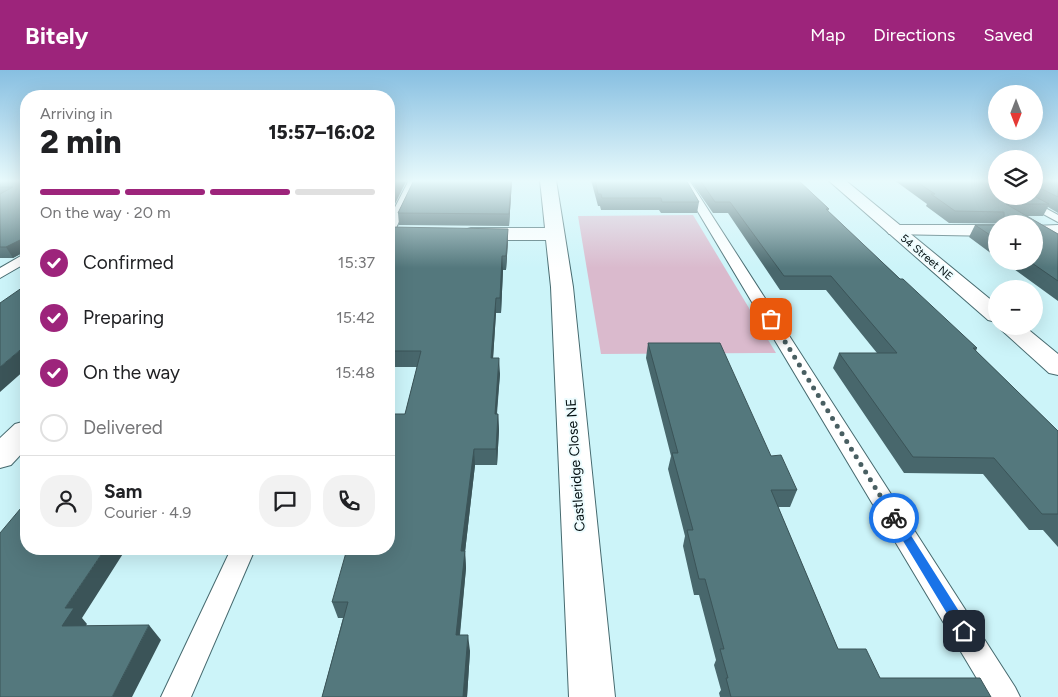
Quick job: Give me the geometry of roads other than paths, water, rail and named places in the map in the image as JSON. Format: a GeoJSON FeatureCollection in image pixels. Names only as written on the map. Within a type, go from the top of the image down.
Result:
{"type":"FeatureCollection","features":[{"type":"Feature","properties":{"kind":"street","name":"Castleridge Close NE"},"geometry":{"type":"LineString","coordinates":[[552,209],[562,287],[592,697]]}},
{"type":"Feature","properties":{"kind":"street","name":"54 Street NE"},"geometry":{"type":"LineString","coordinates":[[870,209],[988,308]]}},
{"type":"Feature","properties":{"kind":"street"},"geometry":{"type":"LineString","coordinates":[[895,230],[988,230]]}},
{"type":"Feature","properties":{"kind":"street"},"geometry":{"type":"LineString","coordinates":[[1043,231],[1058,231]]}},
{"type":"Feature","properties":{"kind":"street"},"geometry":{"type":"LineString","coordinates":[[395,232],[408,233]]}},
{"type":"Feature","properties":{"kind":"street"},"geometry":{"type":"LineString","coordinates":[[457,234],[555,234]]}},
{"type":"Feature","properties":{"kind":"street"},"geometry":{"type":"LineString","coordinates":[[1020,335],[1058,367]]}},
{"type":"Feature","properties":{"kind":"street"},"geometry":{"type":"LineString","coordinates":[[0,457],[20,437]]}},
{"type":"Feature","properties":{"kind":"lane"},"geometry":{"type":"LineString","coordinates":[[702,209],[1005,697]]}},
{"type":"Feature","properties":{"kind":"lane"},"geometry":{"type":"LineString","coordinates":[[1040,209],[1058,219]]}},
{"type":"Feature","properties":{"kind":"lane"},"geometry":{"type":"LineString","coordinates":[[0,274],[20,261]]}},
{"type":"Feature","properties":{"kind":"lane"},"geometry":{"type":"LineString","coordinates":[[176,697],[240,555]]}}]}
